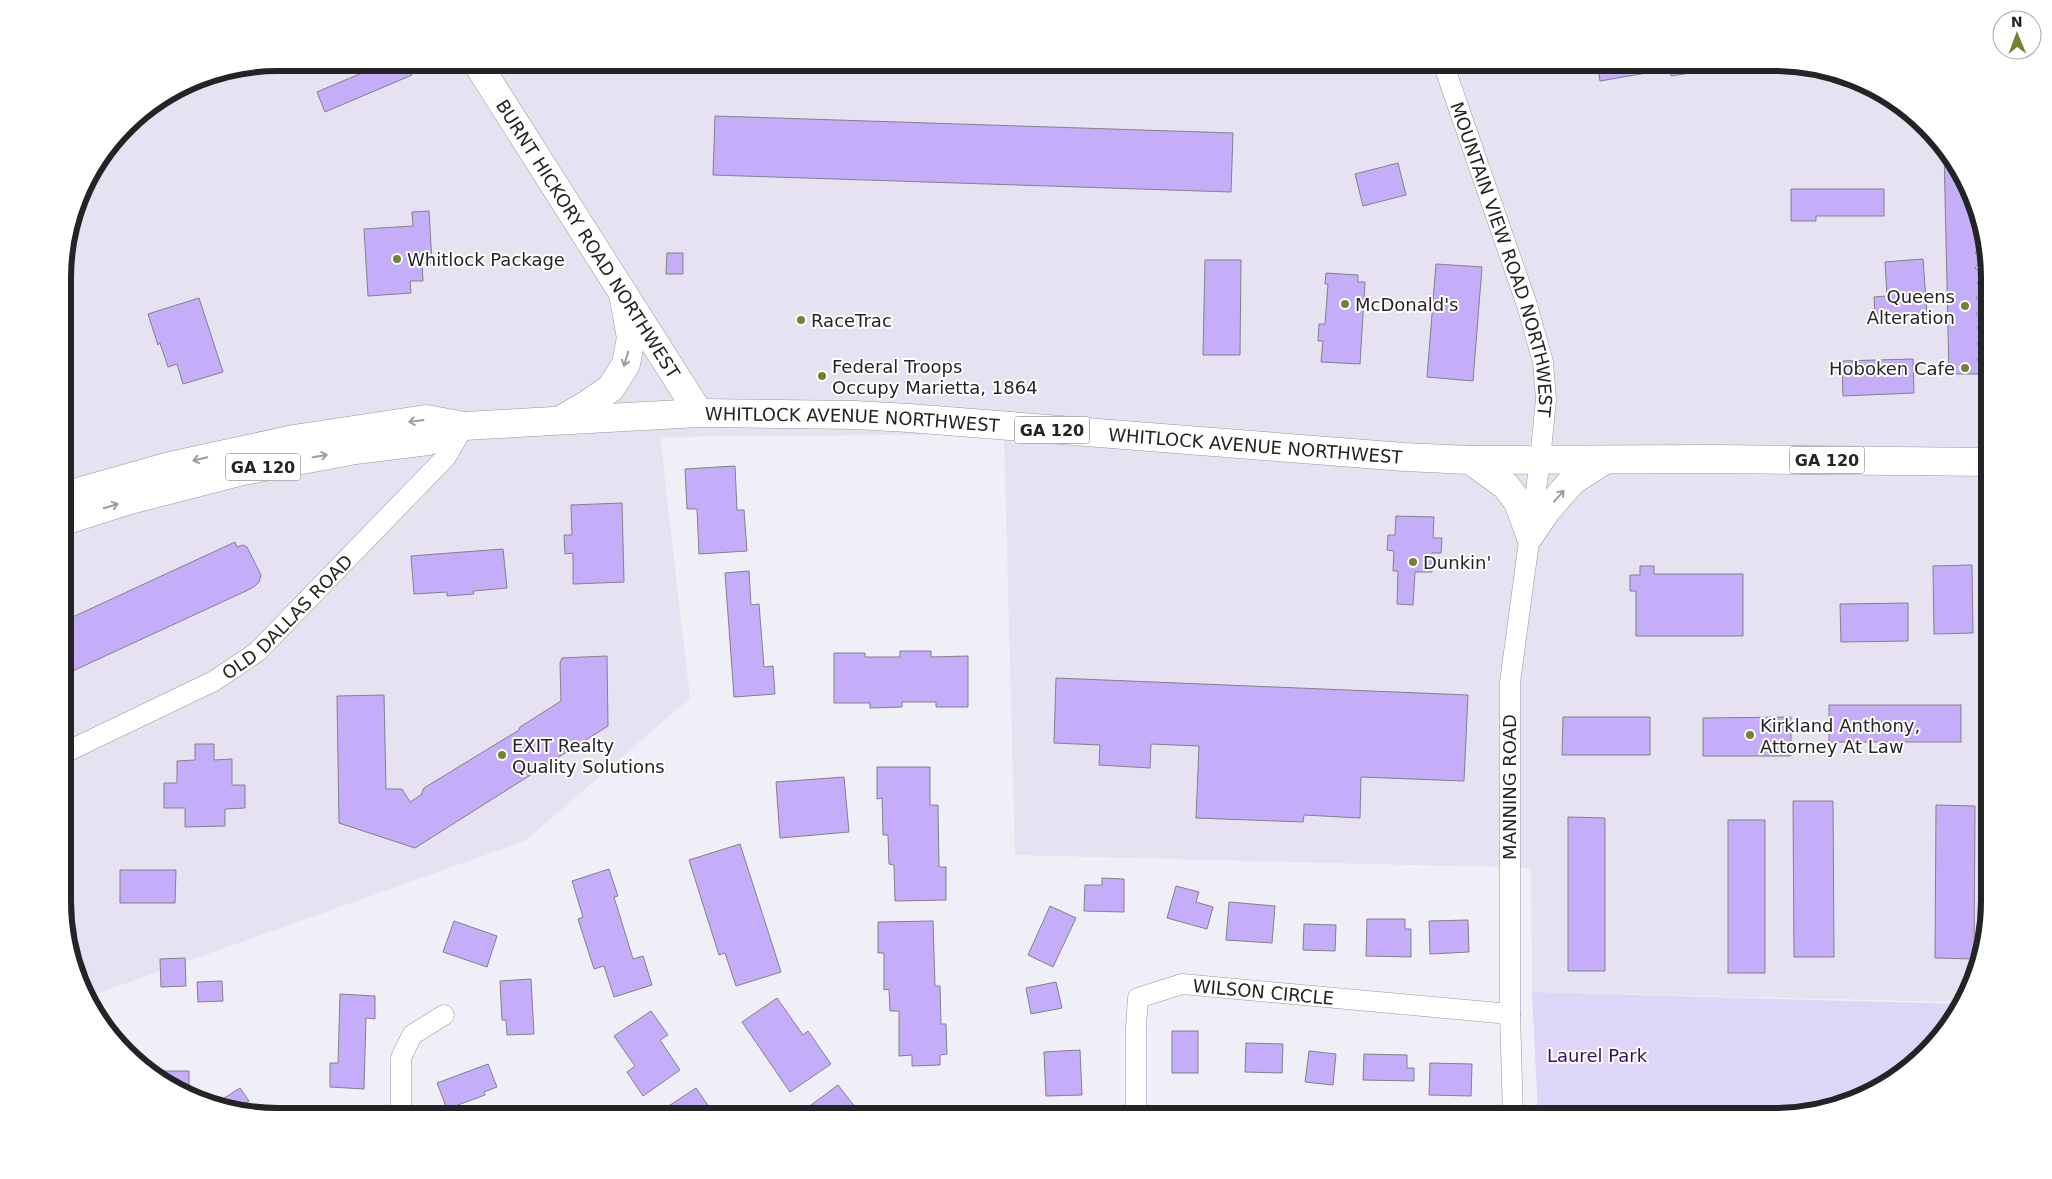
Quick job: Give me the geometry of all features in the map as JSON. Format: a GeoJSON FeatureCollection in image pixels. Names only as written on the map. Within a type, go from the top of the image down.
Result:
{"type":"FeatureCollection","features":[{"type":"Feature","properties":{"kind":"main road","name":"BURNT HICKORY ROAD NORTHWEST"},"geometry":{"type":"LineString","coordinates":[[483,71],[699,413]]}},
{"type":"Feature","properties":{"kind":"main road"},"geometry":{"type":"LineString","coordinates":[[558,421],[611,388],[626,364],[631,338],[624,294]]}},
{"type":"Feature","properties":{"kind":"main road","name":"WHITLOCK AVENUE NORTHWEST"},"geometry":{"type":"LineString","coordinates":[[71,494],[170,466],[294,439],[426,420],[464,426],[699,413],[854,415],[909,418],[1404,458],[1470,460],[1714,459],[1981,462]]}},
{"type":"Feature","properties":{"kind":"main road","name":"WHITLOCK AVENUE NORTHWEST"},"geometry":{"type":"LineString","coordinates":[[71,519],[130,500],[234,473],[355,450],[428,441],[464,426]]}},
{"type":"Feature","properties":{"kind":"main road"},"geometry":{"type":"LineString","coordinates":[[1470,460],[1491,473],[1506,486],[1518,502],[1530,535]]}},
{"type":"Feature","properties":{"kind":"main road"},"geometry":{"type":"LineString","coordinates":[[1530,535],[1547,510],[1572,481],[1605,460]]}},
{"type":"Feature","properties":{"kind":"street","name":"MOUNTAIN VIEW ROAD NORTHWEST"},"geometry":{"type":"LineString","coordinates":[[1446,71],[1538,341],[1545,380],[1546,399],[1540,460]]}},
{"type":"Feature","properties":{"kind":"street","name":"OLD DALLAS ROAD"},"geometry":{"type":"LineString","coordinates":[[71,750],[214,681],[257,652],[446,457],[464,426]]}},
{"type":"Feature","properties":{"kind":"street","name":"MANNING ROAD"},"geometry":{"type":"LineString","coordinates":[[1512,1108],[1509,699],[1516,627],[1540,460]]}},
{"type":"Feature","properties":{"kind":"street","name":"WILSON CIRCLE"},"geometry":{"type":"LineString","coordinates":[[1136,1108],[1138,998],[1182,984],[1510,1014]]}},
{"type":"Feature","properties":{"kind":"street"},"geometry":{"type":"LineString","coordinates":[[401,1108],[401,1058],[412,1036],[444,1015]]}},
{"type":"Feature","properties":{"kind":"shaded area"},"geometry":{"type":"Polygon","coordinates":[[[279,71],[1773,71],[1801,73],[1827,78],[1853,87],[1889,106],[1920,132],[1938,152],[1953,175],[1965,199],[1977,238],[1981,279],[1981,900],[1979,928],[1974,954],[1965,980],[1954,1002],[1532,992],[1531,868],[1015,855],[1004,434],[660,437],[690,698],[525,841],[94,994],[87,980],[75,941],[71,900],[71,279],[73,251],[78,225],[87,199],[99,175],[114,152],[152,114],[175,99],[199,87],[238,75],[279,71]]]}},
{"type":"Feature","properties":{"kind":"green space","name":"Laurel Park"},"geometry":{"type":"Polygon","coordinates":[[[1532,992],[1953,1004],[1938,1027],[1900,1065],[1877,1080],[1853,1092],[1827,1101],[1801,1106],[1773,1108],[1538,1108],[1532,992]]]}},
{"type":"Feature","properties":{"kind":"building"},"geometry":{"type":"Polygon","coordinates":[[[367,71],[410,71],[412,75],[325,112],[317,92],[367,71]]]}},
{"type":"Feature","properties":{"kind":"building"},"geometry":{"type":"Polygon","coordinates":[[[1598,71],[1658,71],[1600,81],[1598,71]]]}},
{"type":"Feature","properties":{"kind":"building"},"geometry":{"type":"Polygon","coordinates":[[[1670,71],[1703,71],[1671,76],[1670,71]]]}},
{"type":"Feature","properties":{"kind":"building"},"geometry":{"type":"Polygon","coordinates":[[[715,116],[1233,133],[1231,192],[713,175],[715,116]]]}},
{"type":"Feature","properties":{"kind":"building"},"geometry":{"type":"Polygon","coordinates":[[[1944,161],[1970,212],[1978,248],[1975,253],[1979,255],[1980,262],[1975,268],[1980,271],[1981,277],[1977,283],[1981,286],[1981,292],[1976,298],[1981,301],[1981,308],[1976,314],[1981,317],[1981,323],[1977,328],[1981,331],[1981,339],[1977,344],[1981,346],[1981,354],[1977,360],[1981,362],[1981,370],[1978,374],[1949,374],[1944,161]]]}},
{"type":"Feature","properties":{"kind":"building"},"geometry":{"type":"Polygon","coordinates":[[[1398,163],[1406,195],[1363,206],[1355,174],[1398,163]]]}},
{"type":"Feature","properties":{"kind":"building"},"geometry":{"type":"Polygon","coordinates":[[[1791,189],[1884,189],[1884,216],[1816,216],[1816,221],[1791,221],[1791,189]]]}},
{"type":"Feature","properties":{"kind":"building"},"geometry":{"type":"Polygon","coordinates":[[[429,211],[432,263],[422,264],[423,281],[410,281],[411,293],[368,296],[364,229],[413,226],[412,212],[429,211]]]}},
{"type":"Feature","properties":{"kind":"building"},"geometry":{"type":"Polygon","coordinates":[[[667,253],[683,253],[683,274],[666,274],[667,253]]]}},
{"type":"Feature","properties":{"kind":"building"},"geometry":{"type":"Polygon","coordinates":[[[1923,259],[1927,314],[1875,317],[1874,297],[1887,296],[1885,262],[1923,259]]]}},
{"type":"Feature","properties":{"kind":"building"},"geometry":{"type":"Polygon","coordinates":[[[1205,260],[1241,260],[1240,355],[1203,355],[1205,260]]]}},
{"type":"Feature","properties":{"kind":"building"},"geometry":{"type":"Polygon","coordinates":[[[1436,264],[1482,267],[1473,381],[1427,377],[1436,264]]]}},
{"type":"Feature","properties":{"kind":"building","name":"McDonald's"},"geometry":{"type":"Polygon","coordinates":[[[1326,273],[1358,275],[1358,282],[1365,282],[1360,364],[1321,362],[1323,341],[1318,341],[1319,324],[1325,324],[1328,284],[1325,284],[1326,273]]]}},
{"type":"Feature","properties":{"kind":"building"},"geometry":{"type":"Polygon","coordinates":[[[199,298],[223,372],[183,384],[177,364],[168,367],[160,343],[158,345],[148,314],[199,298]]]}},
{"type":"Feature","properties":{"kind":"building"},"geometry":{"type":"Polygon","coordinates":[[[1913,359],[1914,393],[1843,396],[1842,361],[1913,359]]]}},
{"type":"Feature","properties":{"kind":"building"},"geometry":{"type":"Polygon","coordinates":[[[735,466],[737,510],[744,510],[747,551],[699,554],[697,509],[687,509],[685,469],[735,466]]]}},
{"type":"Feature","properties":{"kind":"building"},"geometry":{"type":"Polygon","coordinates":[[[622,503],[624,582],[573,584],[573,553],[565,554],[564,535],[572,535],[571,505],[622,503]]]}},
{"type":"Feature","properties":{"kind":"building","name":"Dunkin'"},"geometry":{"type":"Polygon","coordinates":[[[1396,516],[1434,517],[1433,538],[1442,538],[1441,553],[1432,553],[1432,572],[1415,572],[1413,605],[1397,604],[1398,571],[1393,571],[1394,551],[1387,550],[1388,535],[1395,535],[1396,516]]]}},
{"type":"Feature","properties":{"kind":"building"},"geometry":{"type":"Polygon","coordinates":[[[235,542],[237,547],[243,545],[247,547],[261,575],[259,582],[248,590],[71,672],[71,618],[235,542]]]}},
{"type":"Feature","properties":{"kind":"building"},"geometry":{"type":"Polygon","coordinates":[[[503,549],[507,588],[473,591],[474,594],[447,596],[447,592],[414,594],[411,556],[503,549]]]}},
{"type":"Feature","properties":{"kind":"building"},"geometry":{"type":"Polygon","coordinates":[[[1972,565],[1973,633],[1934,634],[1933,566],[1972,565]]]}},
{"type":"Feature","properties":{"kind":"building"},"geometry":{"type":"Polygon","coordinates":[[[1640,566],[1654,566],[1654,574],[1743,574],[1743,636],[1636,636],[1636,591],[1630,591],[1630,575],[1640,575],[1640,566]]]}},
{"type":"Feature","properties":{"kind":"building"},"geometry":{"type":"Polygon","coordinates":[[[749,571],[751,605],[759,604],[764,667],[773,666],[775,694],[734,697],[725,573],[749,571]]]}},
{"type":"Feature","properties":{"kind":"building"},"geometry":{"type":"Polygon","coordinates":[[[1908,603],[1908,641],[1841,642],[1840,604],[1908,603]]]}},
{"type":"Feature","properties":{"kind":"building"},"geometry":{"type":"Polygon","coordinates":[[[900,651],[931,651],[931,657],[968,656],[968,707],[936,707],[936,702],[902,702],[902,707],[870,708],[870,703],[834,703],[834,653],[865,653],[865,657],[900,657],[900,651]]]}},
{"type":"Feature","properties":{"kind":"building"},"geometry":{"type":"Polygon","coordinates":[[[607,656],[608,726],[415,848],[339,823],[337,696],[384,695],[386,789],[402,789],[410,802],[421,795],[424,788],[519,730],[520,727],[561,701],[560,663],[562,658],[607,656]]]}},
{"type":"Feature","properties":{"kind":"building"},"geometry":{"type":"Polygon","coordinates":[[[1056,678],[1468,695],[1464,781],[1361,777],[1360,818],[1304,815],[1303,822],[1196,818],[1199,746],[1151,744],[1150,768],[1099,765],[1100,745],[1054,743],[1056,678]]]}},
{"type":"Feature","properties":{"kind":"building"},"geometry":{"type":"Polygon","coordinates":[[[1829,705],[1961,705],[1961,742],[1829,742],[1829,705]]]}},
{"type":"Feature","properties":{"kind":"building"},"geometry":{"type":"Polygon","coordinates":[[[1563,717],[1650,717],[1650,755],[1562,755],[1563,717]]]}},
{"type":"Feature","properties":{"kind":"building"},"geometry":{"type":"Polygon","coordinates":[[[1791,717],[1791,756],[1703,756],[1703,718],[1791,717]]]}},
{"type":"Feature","properties":{"kind":"building"},"geometry":{"type":"Polygon","coordinates":[[[195,744],[214,744],[214,760],[232,759],[232,785],[245,785],[245,808],[225,809],[225,826],[185,827],[185,808],[164,808],[164,783],[177,783],[177,761],[195,760],[195,744]]]}},
{"type":"Feature","properties":{"kind":"building"},"geometry":{"type":"Polygon","coordinates":[[[877,767],[930,767],[930,805],[938,805],[939,867],[946,867],[946,900],[895,901],[894,865],[889,864],[888,835],[883,835],[882,798],[877,799],[877,767]]]}},
{"type":"Feature","properties":{"kind":"building"},"geometry":{"type":"Polygon","coordinates":[[[844,777],[849,832],[780,838],[776,782],[844,777]]]}},
{"type":"Feature","properties":{"kind":"building"},"geometry":{"type":"Polygon","coordinates":[[[1793,801],[1833,801],[1834,957],[1794,957],[1793,801]]]}},
{"type":"Feature","properties":{"kind":"building"},"geometry":{"type":"Polygon","coordinates":[[[1936,805],[1975,806],[1974,954],[1972,959],[1935,958],[1936,805]]]}},
{"type":"Feature","properties":{"kind":"building"},"geometry":{"type":"Polygon","coordinates":[[[1568,817],[1605,818],[1605,971],[1568,971],[1568,817]]]}},
{"type":"Feature","properties":{"kind":"building"},"geometry":{"type":"Polygon","coordinates":[[[1728,820],[1765,820],[1765,973],[1728,973],[1728,820]]]}},
{"type":"Feature","properties":{"kind":"building"},"geometry":{"type":"Polygon","coordinates":[[[740,844],[781,972],[736,986],[725,953],[719,955],[689,860],[740,844]]]}},
{"type":"Feature","properties":{"kind":"building"},"geometry":{"type":"Polygon","coordinates":[[[609,869],[618,896],[614,897],[633,959],[643,956],[652,985],[614,997],[604,966],[594,969],[578,919],[583,917],[572,881],[609,869]]]}},
{"type":"Feature","properties":{"kind":"building"},"geometry":{"type":"Polygon","coordinates":[[[120,870],[176,870],[175,903],[120,903],[120,870]]]}},
{"type":"Feature","properties":{"kind":"building"},"geometry":{"type":"Polygon","coordinates":[[[1102,878],[1124,879],[1124,912],[1084,911],[1085,885],[1102,885],[1102,878]]]}},
{"type":"Feature","properties":{"kind":"building"},"geometry":{"type":"Polygon","coordinates":[[[1176,886],[1199,892],[1196,902],[1213,907],[1207,929],[1167,918],[1176,886]]]}},
{"type":"Feature","properties":{"kind":"building"},"geometry":{"type":"Polygon","coordinates":[[[1229,902],[1275,906],[1272,943],[1226,940],[1229,902]]]}},
{"type":"Feature","properties":{"kind":"building"},"geometry":{"type":"Polygon","coordinates":[[[1050,906],[1076,918],[1053,967],[1028,955],[1050,906]]]}},
{"type":"Feature","properties":{"kind":"building"},"geometry":{"type":"Polygon","coordinates":[[[1367,919],[1405,919],[1405,929],[1411,929],[1411,957],[1366,956],[1367,919]]]}},
{"type":"Feature","properties":{"kind":"building"},"geometry":{"type":"Polygon","coordinates":[[[1468,920],[1469,952],[1430,954],[1429,921],[1468,920]]]}},
{"type":"Feature","properties":{"kind":"building"},"geometry":{"type":"Polygon","coordinates":[[[454,921],[497,936],[487,967],[443,952],[454,921]]]}},
{"type":"Feature","properties":{"kind":"building"},"geometry":{"type":"Polygon","coordinates":[[[933,921],[935,986],[940,986],[941,1024],[946,1024],[947,1054],[940,1055],[940,1065],[912,1066],[912,1055],[899,1056],[899,1011],[890,1011],[889,989],[884,990],[884,953],[878,953],[878,922],[933,921]]]}},
{"type":"Feature","properties":{"kind":"building"},"geometry":{"type":"Polygon","coordinates":[[[1304,924],[1336,925],[1335,951],[1303,950],[1304,924]]]}},
{"type":"Feature","properties":{"kind":"building"},"geometry":{"type":"Polygon","coordinates":[[[185,958],[186,986],[161,987],[160,959],[185,958]]]}},
{"type":"Feature","properties":{"kind":"building"},"geometry":{"type":"Polygon","coordinates":[[[531,979],[534,1034],[507,1035],[506,1020],[502,1020],[500,981],[531,979]]]}},
{"type":"Feature","properties":{"kind":"building"},"geometry":{"type":"Polygon","coordinates":[[[222,981],[223,1001],[198,1002],[197,982],[222,981]]]}},
{"type":"Feature","properties":{"kind":"building"},"geometry":{"type":"Polygon","coordinates":[[[1056,982],[1062,1008],[1031,1014],[1026,988],[1056,982]]]}},
{"type":"Feature","properties":{"kind":"building"},"geometry":{"type":"Polygon","coordinates":[[[340,994],[375,996],[375,1019],[366,1018],[364,1089],[330,1087],[330,1063],[338,1063],[340,994]]]}},
{"type":"Feature","properties":{"kind":"building"},"geometry":{"type":"Polygon","coordinates":[[[777,998],[803,1035],[808,1031],[831,1064],[790,1092],[742,1022],[777,998]]]}},
{"type":"Feature","properties":{"kind":"building"},"geometry":{"type":"Polygon","coordinates":[[[651,1011],[668,1035],[660,1040],[680,1070],[643,1096],[627,1072],[635,1066],[614,1036],[651,1011]]]}},
{"type":"Feature","properties":{"kind":"building"},"geometry":{"type":"Polygon","coordinates":[[[1172,1031],[1198,1031],[1198,1073],[1172,1073],[1172,1031]]]}},
{"type":"Feature","properties":{"kind":"building"},"geometry":{"type":"Polygon","coordinates":[[[1246,1043],[1283,1044],[1282,1073],[1245,1072],[1246,1043]]]}},
{"type":"Feature","properties":{"kind":"building"},"geometry":{"type":"Polygon","coordinates":[[[1080,1050],[1082,1095],[1046,1096],[1044,1052],[1080,1050]]]}},
{"type":"Feature","properties":{"kind":"building"},"geometry":{"type":"Polygon","coordinates":[[[1309,1051],[1336,1054],[1333,1085],[1305,1082],[1309,1051]]]}},
{"type":"Feature","properties":{"kind":"building"},"geometry":{"type":"Polygon","coordinates":[[[1364,1054],[1407,1055],[1407,1068],[1414,1068],[1414,1081],[1363,1080],[1364,1054]]]}},
{"type":"Feature","properties":{"kind":"building"},"geometry":{"type":"Polygon","coordinates":[[[1430,1063],[1472,1064],[1471,1096],[1429,1095],[1430,1063]]]}},
{"type":"Feature","properties":{"kind":"building"},"geometry":{"type":"Polygon","coordinates":[[[488,1064],[497,1087],[484,1092],[485,1095],[447,1108],[437,1083],[488,1064]]]}},
{"type":"Feature","properties":{"kind":"building"},"geometry":{"type":"Polygon","coordinates":[[[189,1071],[189,1087],[175,1080],[162,1072],[189,1071]]]}},
{"type":"Feature","properties":{"kind":"building"},"geometry":{"type":"Polygon","coordinates":[[[838,1085],[856,1108],[807,1108],[838,1085]]]}},
{"type":"Feature","properties":{"kind":"building"},"geometry":{"type":"Polygon","coordinates":[[[240,1088],[249,1101],[243,1105],[221,1100],[240,1088]]]}},
{"type":"Feature","properties":{"kind":"building"},"geometry":{"type":"Polygon","coordinates":[[[696,1088],[710,1108],[666,1108],[696,1088]]]}},
{"type":"Feature","properties":{"kind":"place","name":"Whitlock Package"},"geometry":{"type":"Point","coordinates":[397,259]}},
{"type":"Feature","properties":{"kind":"place","name":"McDonald's"},"geometry":{"type":"Point","coordinates":[1345,304]}},
{"type":"Feature","properties":{"kind":"place","name":"Queens Alteration"},"geometry":{"type":"Point","coordinates":[1965,306]}},
{"type":"Feature","properties":{"kind":"place","name":"RaceTrac"},"geometry":{"type":"Point","coordinates":[801,320]}},
{"type":"Feature","properties":{"kind":"place","name":"Hoboken Cafe"},"geometry":{"type":"Point","coordinates":[1965,368]}},
{"type":"Feature","properties":{"kind":"place","name":"Federal Troops Occupy Marietta, 1864"},"geometry":{"type":"Point","coordinates":[822,376]}},
{"type":"Feature","properties":{"kind":"place","name":"Dunkin'"},"geometry":{"type":"Point","coordinates":[1413,562]}},
{"type":"Feature","properties":{"kind":"place","name":"Kirkland Anthony, Attorney At Law"},"geometry":{"type":"Point","coordinates":[1750,735]}},
{"type":"Feature","properties":{"kind":"place","name":"EXIT Realty Quality Solutions"},"geometry":{"type":"Point","coordinates":[502,755]}}]}
